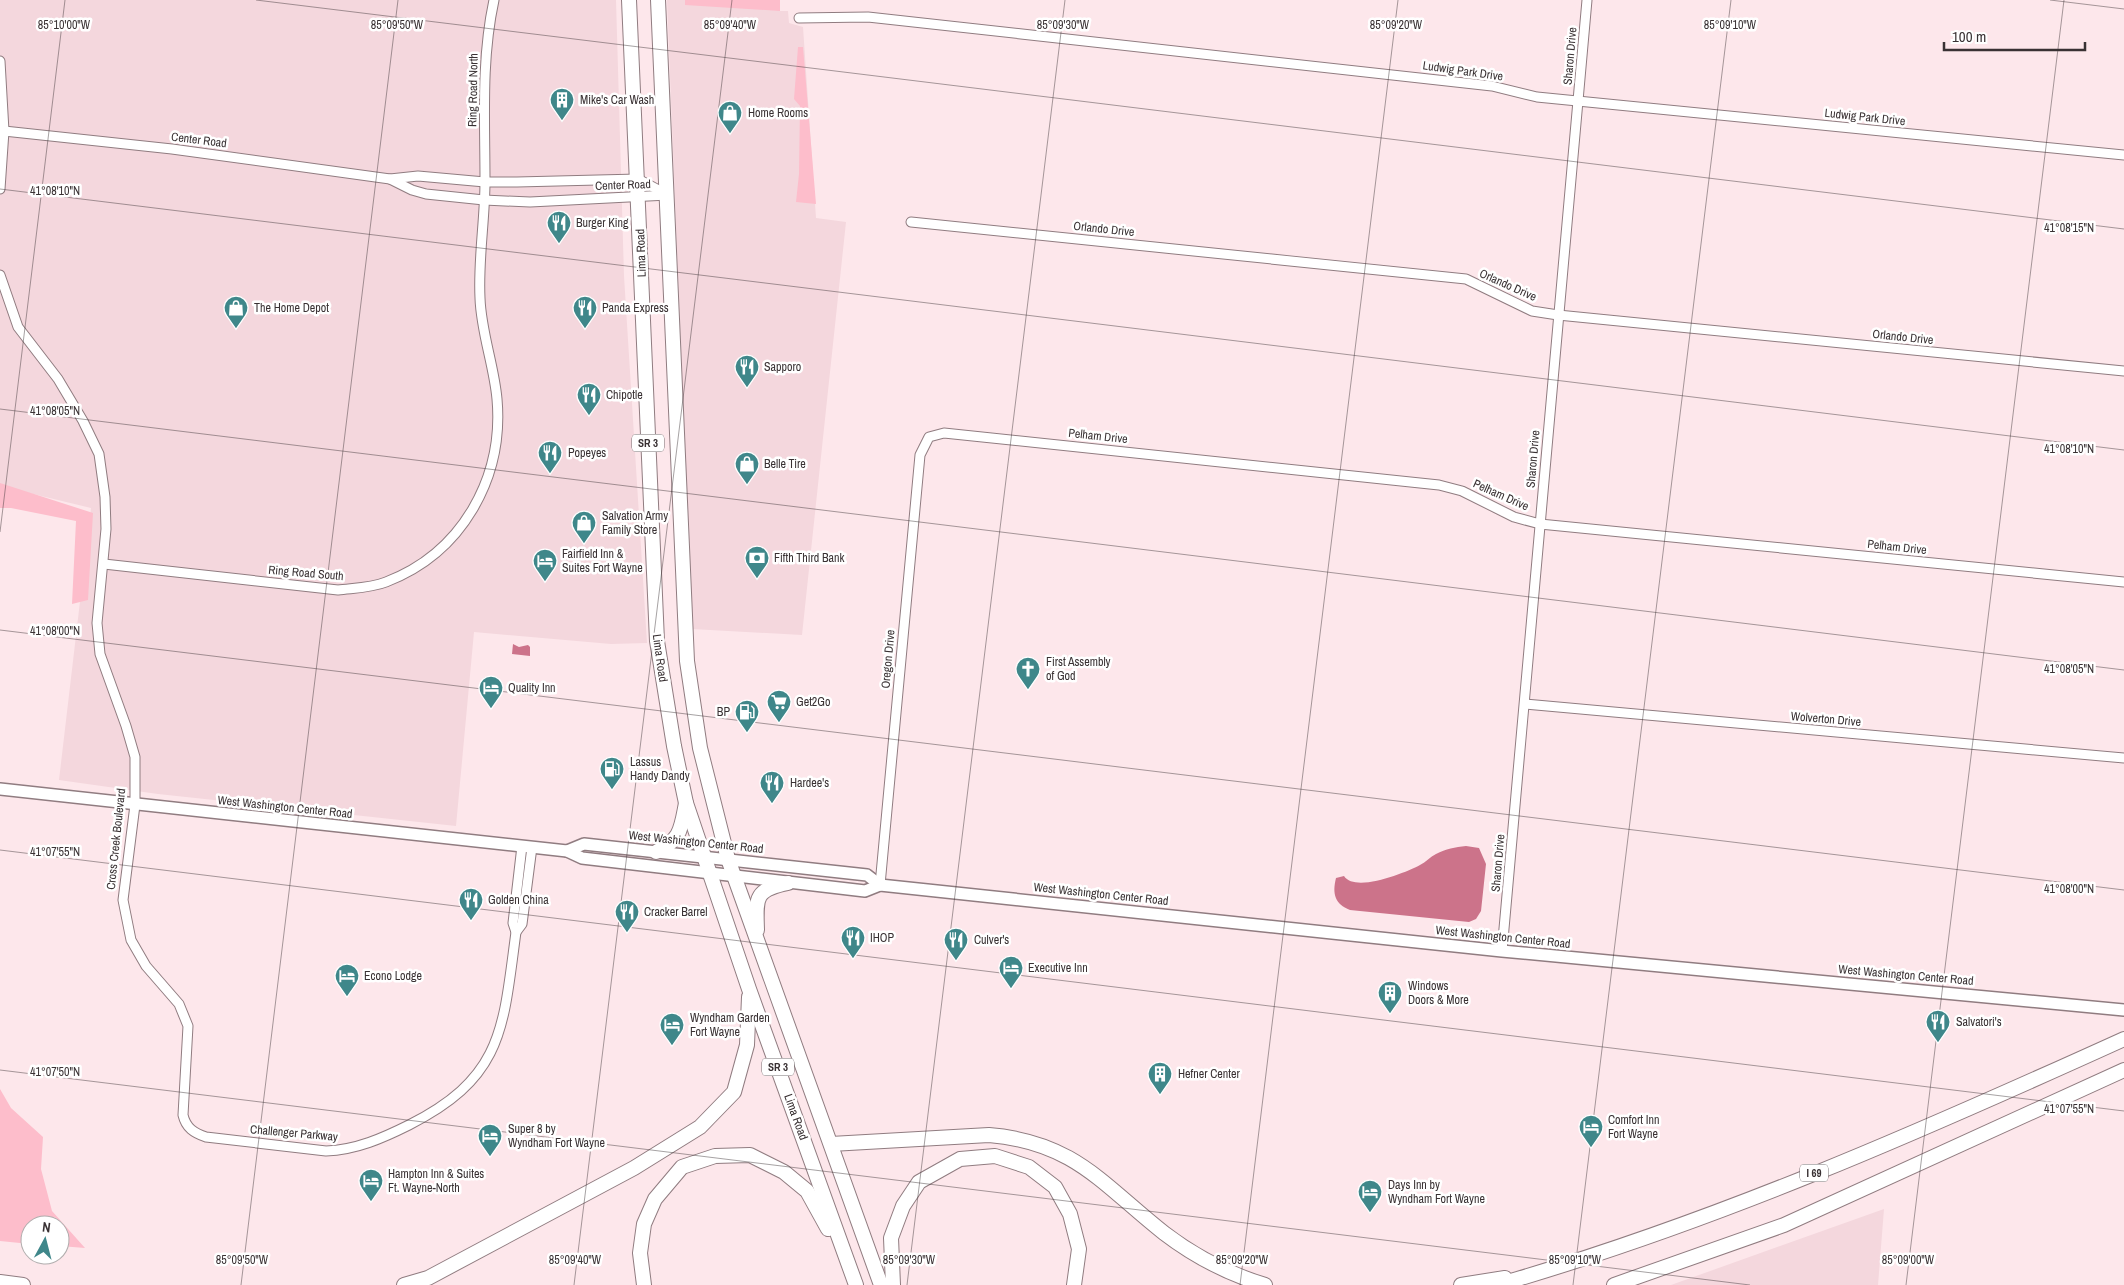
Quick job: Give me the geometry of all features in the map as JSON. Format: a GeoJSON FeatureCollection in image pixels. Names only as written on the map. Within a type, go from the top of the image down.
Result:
{"type":"FeatureCollection","features":[{"type":"Feature","properties":{"kind":"highway","name":"Lima Road"},"geometry":{"type":"LineString","coordinates":[[630,0],[657,641],[674,746],[686,803],[749,989],[856,1285]]}},
{"type":"Feature","properties":{"kind":"highway","name":"Lima Road"},"geometry":{"type":"LineString","coordinates":[[658,0],[687,662],[700,748],[728,859],[882,1285]]}},
{"type":"Feature","properties":{"kind":"highway"},"geometry":{"type":"LineString","coordinates":[[656,852],[675,840],[681,827],[686,803]]}},
{"type":"Feature","properties":{"kind":"highway"},"geometry":{"type":"LineString","coordinates":[[758,945],[756,912],[760,893],[770,887],[788,883]]}},
{"type":"Feature","properties":{"kind":"highway"},"geometry":{"type":"LineString","coordinates":[[404,1285],[428,1278],[566,1205],[634,1168],[700,1127],[734,1092],[747,1045],[749,989]]}},
{"type":"Feature","properties":{"kind":"highway","name":"I 69"},"geometry":{"type":"LineString","coordinates":[[1497,1285],[1536,1274],[1739,1205],[2001,1096],[2124,1040]]}},
{"type":"Feature","properties":{"kind":"highway"},"geometry":{"type":"LineString","coordinates":[[1614,1285],[1784,1225],[2124,1070]]}},
{"type":"Feature","properties":{"kind":"highway"},"geometry":{"type":"LineString","coordinates":[[831,1144],[989,1135],[1010,1137],[1045,1146],[1088,1169],[1165,1233],[1189,1250],[1227,1271],[1265,1285]]}},
{"type":"Feature","properties":{"kind":"highway"},"geometry":{"type":"LineString","coordinates":[[644,1285],[640,1253],[644,1224],[655,1199],[682,1167],[715,1156],[750,1155],[784,1172],[807,1191],[846,1261]]}},
{"type":"Feature","properties":{"kind":"highway"},"geometry":{"type":"LineString","coordinates":[[893,1285],[891,1238],[903,1206],[919,1182],[960,1159],[995,1156],[1029,1167],[1055,1187],[1070,1214],[1079,1249],[1074,1285]]}},
{"type":"Feature","properties":{"kind":"highway"},"geometry":{"type":"LineString","coordinates":[[1461,1285],[1536,1274]]}},
{"type":"Feature","properties":{"kind":"highway"},"geometry":{"type":"LineString","coordinates":[[0,1282],[23,1285]]}},
{"type":"Feature","properties":{"kind":"main road","name":"West Washington Center Road"},"geometry":{"type":"LineString","coordinates":[[0,789],[527,846],[567,851],[582,858],[865,892],[880,885]]}},
{"type":"Feature","properties":{"kind":"main road","name":"West Washington Center Road"},"geometry":{"type":"LineString","coordinates":[[567,851],[584,844],[867,876],[880,885],[1502,951],[2124,1010]]}},
{"type":"Feature","properties":{"kind":"street","name":"Ring Road North"},"geometry":{"type":"LineString","coordinates":[[485,182],[483,95],[488,25],[494,0]]}},
{"type":"Feature","properties":{"kind":"street","name":"Sharon Drive"},"geometry":{"type":"LineString","coordinates":[[1502,951],[1558,314],[1580,101],[1588,0]]}},
{"type":"Feature","properties":{"kind":"street","name":"Ludwig Park Drive"},"geometry":{"type":"LineString","coordinates":[[799,18],[878,18],[1492,86],[1537,97],[2124,156]]}},
{"type":"Feature","properties":{"kind":"street"},"geometry":{"type":"LineString","coordinates":[[0,60],[4,131],[0,189]]}},
{"type":"Feature","properties":{"kind":"street","name":"Center Road"},"geometry":{"type":"LineString","coordinates":[[4,131],[172,149],[390,178],[418,176],[485,182],[638,179],[668,195]]}},
{"type":"Feature","properties":{"kind":"street","name":"Center Road"},"geometry":{"type":"LineString","coordinates":[[390,178],[412,190],[426,194],[484,200],[530,202],[639,198],[668,195]]}},
{"type":"Feature","properties":{"kind":"street","name":"Ring Road South"},"geometry":{"type":"LineString","coordinates":[[104,564],[338,590],[385,582],[414,568],[438,552],[462,526],[476,504],[498,440],[497,398],[482,324],[480,298],[485,182]]}},
{"type":"Feature","properties":{"kind":"street","name":"Orlando Drive"},"geometry":{"type":"LineString","coordinates":[[911,222],[1466,280],[1532,310],[1558,314],[2124,371]]}},
{"type":"Feature","properties":{"kind":"street","name":"Cross Creek Boulevard"},"geometry":{"type":"LineString","coordinates":[[0,275],[18,327],[58,378],[83,421],[99,454],[105,496],[104,564],[96,623],[100,654],[135,757],[135,805],[123,888],[125,914],[131,940],[146,966],[179,1004],[185,1017],[188,1026],[188,1044],[182,1115],[185,1123],[191,1130],[206,1137]]}},
{"type":"Feature","properties":{"kind":"street","name":"Pelham Drive"},"geometry":{"type":"LineString","coordinates":[[929,437],[944,433],[1439,485],[1462,491],[1514,518],[1540,524],[2124,582]]}},
{"type":"Feature","properties":{"kind":"street","name":"Oregon Drive"},"geometry":{"type":"LineString","coordinates":[[880,885],[920,455],[929,437]]}},
{"type":"Feature","properties":{"kind":"street","name":"Wolverton Drive"},"geometry":{"type":"LineString","coordinates":[[1525,704],[2124,758]]}},
{"type":"Feature","properties":{"kind":"street","name":"Challenger Parkway"},"geometry":{"type":"LineString","coordinates":[[206,1137],[326,1151],[343,1150],[399,1130],[450,1101],[476,1076],[489,1056],[503,1024],[516,932],[513,923],[527,846]]}},
{"type":"Feature","properties":{"kind":"shaded area"},"geometry":{"type":"Polygon","coordinates":[[[0,0],[616,0],[624,276],[647,643],[611,644],[474,632],[456,826],[158,794],[59,780],[91,508],[0,486],[0,0]]]}},
{"type":"Feature","properties":{"kind":"shaded area"},"geometry":{"type":"Polygon","coordinates":[[[667,0],[780,0],[780,11],[788,11],[789,23],[803,27],[816,218],[846,222],[802,635],[692,629],[667,0]]]}},
{"type":"Feature","properties":{"kind":"shaded area"},"geometry":{"type":"Polygon","coordinates":[[[685,0],[780,0],[780,11],[685,5],[685,0]]]}},
{"type":"Feature","properties":{"kind":"shaded area"},"geometry":{"type":"Polygon","coordinates":[[[798,47],[803,47],[816,204],[796,202],[799,174],[800,106],[794,99],[798,47]]]}},
{"type":"Feature","properties":{"kind":"shaded area"},"geometry":{"type":"Polygon","coordinates":[[[0,483],[93,513],[88,600],[72,604],[76,521],[11,508],[0,508],[0,483]]]}},
{"type":"Feature","properties":{"kind":"shaded area"},"geometry":{"type":"Polygon","coordinates":[[[513,644],[519,647],[528,645],[530,647],[530,656],[512,654],[513,644]]]}},
{"type":"Feature","properties":{"kind":"shaded area"},"geometry":{"type":"Polygon","coordinates":[[[1466,846],[1479,848],[1486,864],[1481,911],[1476,919],[1469,922],[1350,910],[1341,905],[1336,898],[1334,889],[1336,878],[1344,876],[1350,881],[1358,883],[1380,880],[1422,864],[1443,851],[1466,846]]]}},
{"type":"Feature","properties":{"kind":"shaded area"},"geometry":{"type":"Polygon","coordinates":[[[0,1089],[11,1108],[43,1137],[41,1169],[52,1211],[56,1215],[20,1215],[20,1243],[0,1241],[0,1089]]]}},
{"type":"Feature","properties":{"kind":"shaded area"},"geometry":{"type":"Polygon","coordinates":[[[1884,1209],[1878,1285],[1671,1285],[1884,1209]]]}},
{"type":"Feature","properties":{"kind":"shaded area"},"geometry":{"type":"Polygon","coordinates":[[[70,1231],[85,1248],[70,1247],[70,1231]]]}},
{"type":"Feature","properties":{"kind":"place","name":"Mike's Car Wash"},"geometry":{"type":"Point","coordinates":[562,121]}},
{"type":"Feature","properties":{"kind":"place","name":"Home Rooms"},"geometry":{"type":"Point","coordinates":[730,134]}},
{"type":"Feature","properties":{"kind":"place","name":"Burger King"},"geometry":{"type":"Point","coordinates":[559,244]}},
{"type":"Feature","properties":{"kind":"place","name":"The Home Depot"},"geometry":{"type":"Point","coordinates":[236,329]}},
{"type":"Feature","properties":{"kind":"place","name":"Panda Express"},"geometry":{"type":"Point","coordinates":[585,329]}},
{"type":"Feature","properties":{"kind":"place","name":"Sapporo"},"geometry":{"type":"Point","coordinates":[747,388]}},
{"type":"Feature","properties":{"kind":"place","name":"Chipotle"},"geometry":{"type":"Point","coordinates":[589,416]}},
{"type":"Feature","properties":{"kind":"place","name":"Popeyes"},"geometry":{"type":"Point","coordinates":[550,474]}},
{"type":"Feature","properties":{"kind":"place","name":"Belle Tire"},"geometry":{"type":"Point","coordinates":[747,485]}},
{"type":"Feature","properties":{"kind":"place","name":"Salvation Army Family Store"},"geometry":{"type":"Point","coordinates":[584,544]}},
{"type":"Feature","properties":{"kind":"place","name":"Fifth Third Bank"},"geometry":{"type":"Point","coordinates":[757,579]}},
{"type":"Feature","properties":{"kind":"place","name":"Fairfield Inn & Suites Fort Wayne"},"geometry":{"type":"Point","coordinates":[545,582]}},
{"type":"Feature","properties":{"kind":"place","name":"First Assembly of God"},"geometry":{"type":"Point","coordinates":[1028,690]}},
{"type":"Feature","properties":{"kind":"place","name":"Quality Inn"},"geometry":{"type":"Point","coordinates":[491,709]}},
{"type":"Feature","properties":{"kind":"place","name":"Get2Go"},"geometry":{"type":"Point","coordinates":[779,723]}},
{"type":"Feature","properties":{"kind":"place","name":"BP"},"geometry":{"type":"Point","coordinates":[747,733]}},
{"type":"Feature","properties":{"kind":"place","name":"Lassus Handy Dandy"},"geometry":{"type":"Point","coordinates":[612,790]}},
{"type":"Feature","properties":{"kind":"place","name":"Hardee's"},"geometry":{"type":"Point","coordinates":[772,804]}},
{"type":"Feature","properties":{"kind":"place","name":"Golden China"},"geometry":{"type":"Point","coordinates":[471,921]}},
{"type":"Feature","properties":{"kind":"place","name":"Cracker Barrel"},"geometry":{"type":"Point","coordinates":[627,933]}},
{"type":"Feature","properties":{"kind":"place","name":"IHOP"},"geometry":{"type":"Point","coordinates":[853,959]}},
{"type":"Feature","properties":{"kind":"place","name":"Culver's"},"geometry":{"type":"Point","coordinates":[956,961]}},
{"type":"Feature","properties":{"kind":"place","name":"Executive Inn"},"geometry":{"type":"Point","coordinates":[1011,989]}},
{"type":"Feature","properties":{"kind":"place","name":"Econo Lodge"},"geometry":{"type":"Point","coordinates":[347,997]}},
{"type":"Feature","properties":{"kind":"place","name":"Windows Doors & More"},"geometry":{"type":"Point","coordinates":[1390,1014]}},
{"type":"Feature","properties":{"kind":"place","name":"Salvatori's"},"geometry":{"type":"Point","coordinates":[1938,1043]}},
{"type":"Feature","properties":{"kind":"place","name":"Wyndham Garden Fort Wayne"},"geometry":{"type":"Point","coordinates":[672,1046]}},
{"type":"Feature","properties":{"kind":"place","name":"Hefner Center"},"geometry":{"type":"Point","coordinates":[1160,1095]}},
{"type":"Feature","properties":{"kind":"place","name":"Comfort Inn Fort Wayne"},"geometry":{"type":"Point","coordinates":[1591,1148]}},
{"type":"Feature","properties":{"kind":"place","name":"Super 8 by Wyndham Fort Wayne"},"geometry":{"type":"Point","coordinates":[490,1157]}},
{"type":"Feature","properties":{"kind":"place","name":"Hampton Inn & Suites Ft. Wayne-North"},"geometry":{"type":"Point","coordinates":[371,1202]}},
{"type":"Feature","properties":{"kind":"place","name":"Days Inn by Wyndham Fort Wayne"},"geometry":{"type":"Point","coordinates":[1370,1213]}}]}
